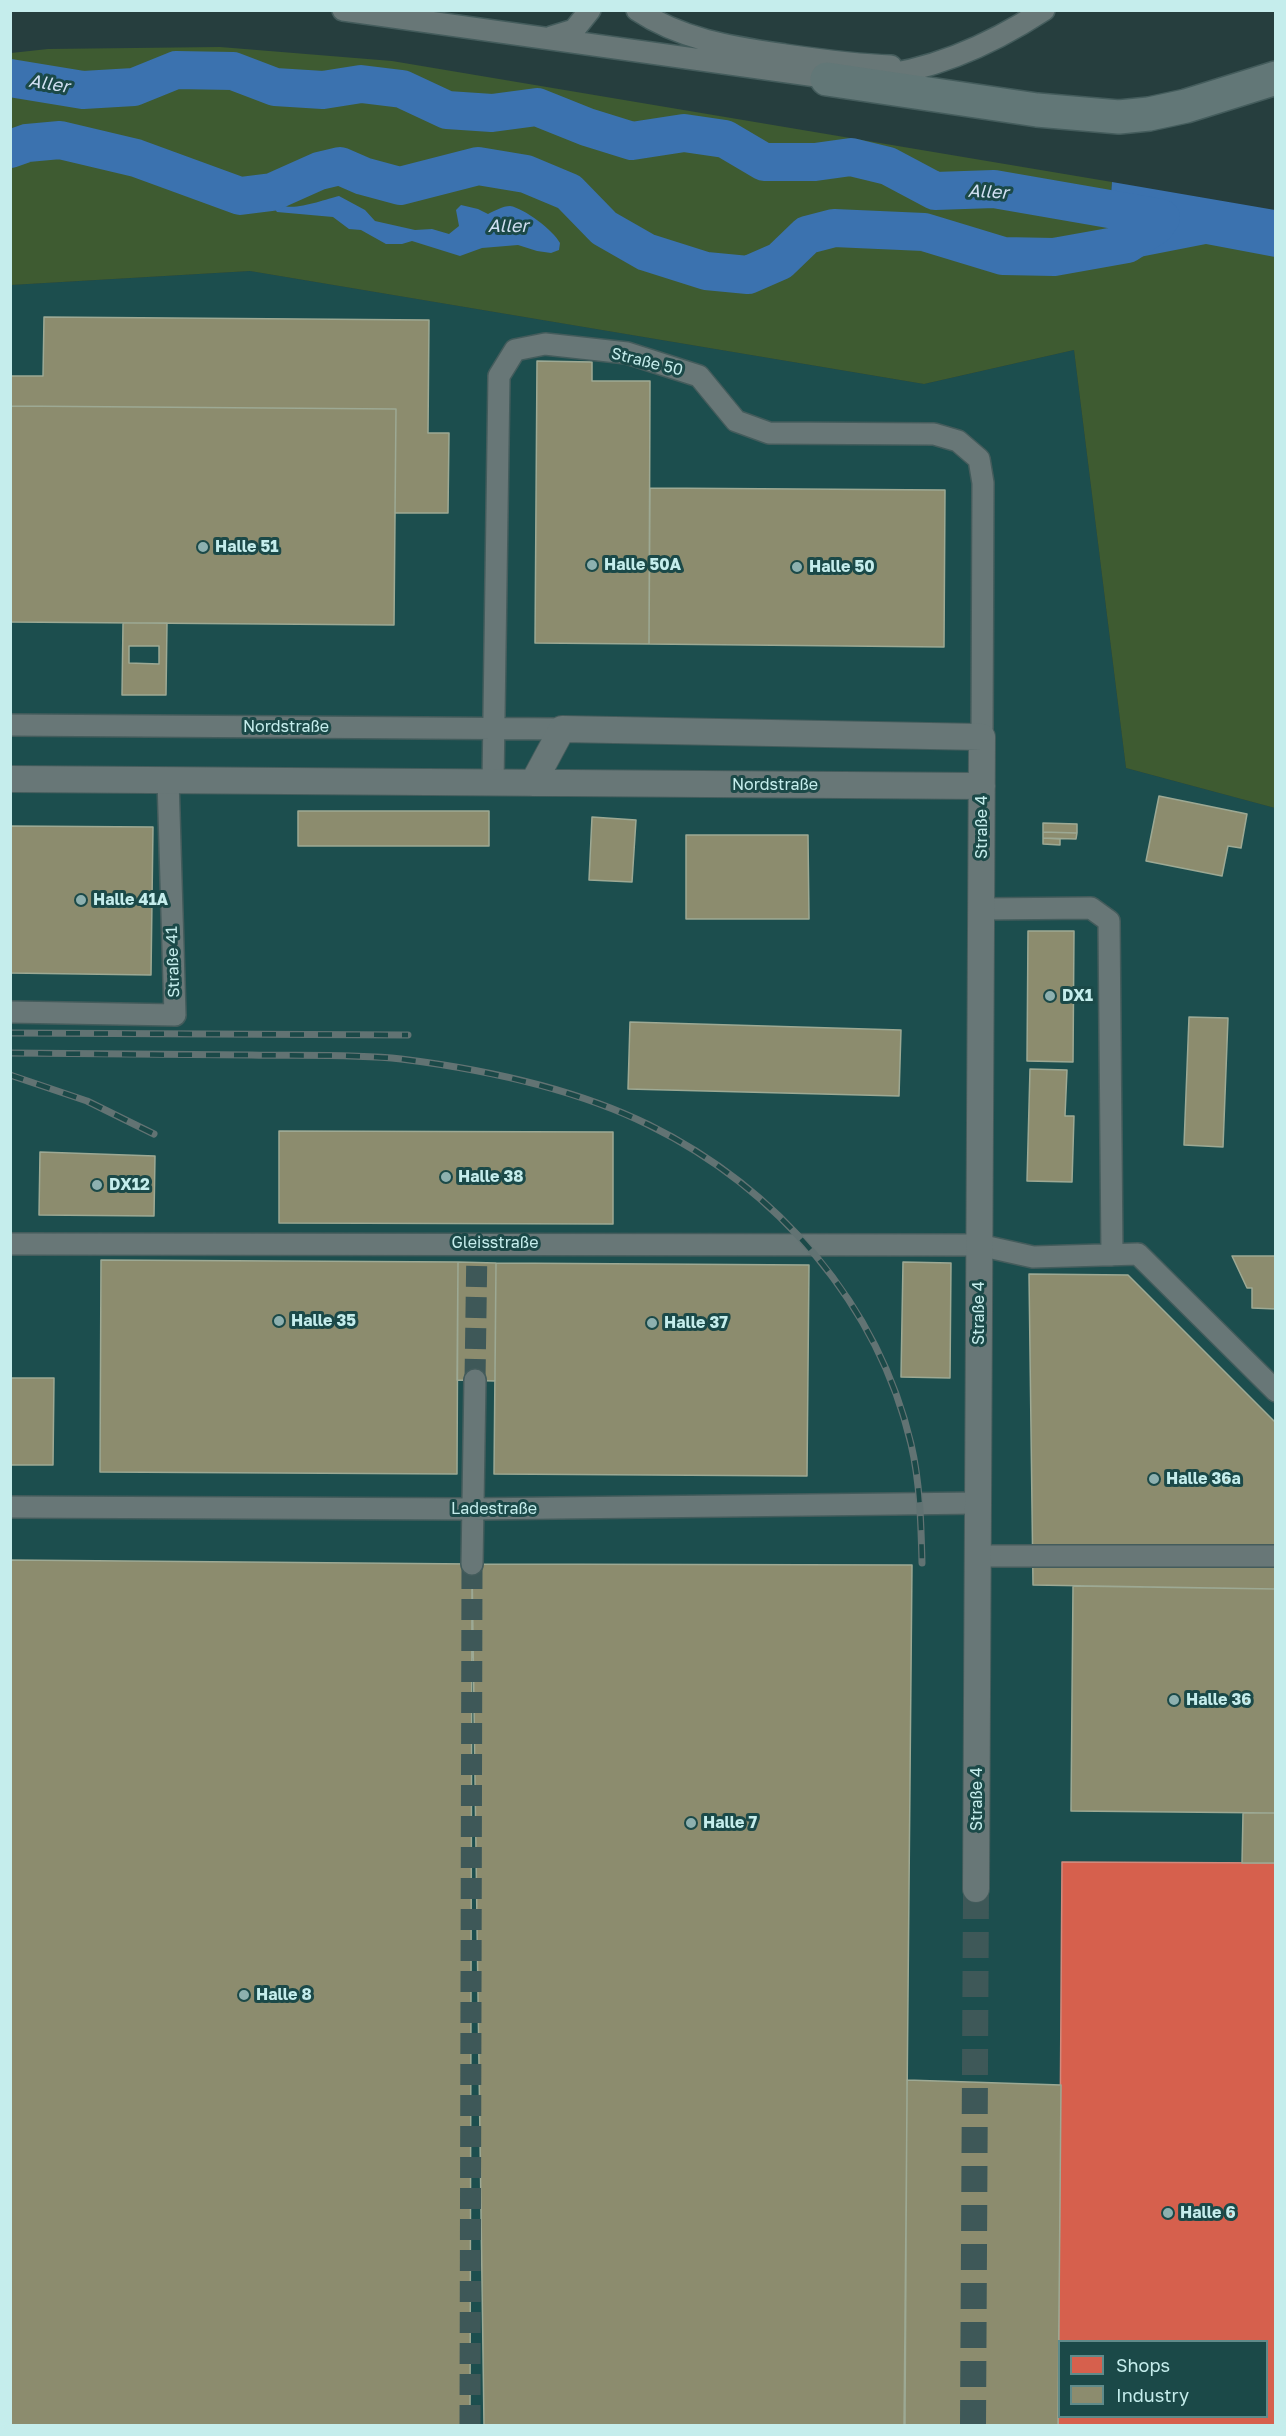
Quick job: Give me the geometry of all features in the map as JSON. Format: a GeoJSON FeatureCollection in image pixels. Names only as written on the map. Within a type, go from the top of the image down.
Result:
{"type":"FeatureCollection","features":[{"type":"Feature","properties":{"kind":"main road"},"geometry":{"type":"LineString","coordinates":[[827,79],[1037,110],[1119,117],[1149,114],[1186,106],[1275,78]]}},
{"type":"Feature","properties":{"kind":"street"},"geometry":{"type":"LineString","coordinates":[[344,10],[827,79],[857,79],[882,75],[953,56],[999,37],[1044,10]]}},
{"type":"Feature","properties":{"kind":"street"},"geometry":{"type":"LineString","coordinates":[[538,37],[554,38],[574,30],[590,10]]}},
{"type":"Feature","properties":{"kind":"street"},"geometry":{"type":"LineString","coordinates":[[636,10],[674,32],[698,39],[726,46],[828,61],[893,66],[953,56]]}},
{"type":"Feature","properties":{"kind":"street","name":"Straße 50"},"geometry":{"type":"LineString","coordinates":[[492,783],[499,376],[515,350],[545,344],[627,353],[699,376],[736,421],[769,433],[934,434],[958,441],[979,459],[984,483],[982,737]]}},
{"type":"Feature","properties":{"kind":"street","name":"Nordstraße"},"geometry":{"type":"LineString","coordinates":[[10,725],[562,729],[982,737]]}},
{"type":"Feature","properties":{"kind":"street"},"geometry":{"type":"LineString","coordinates":[[533,783],[562,729]]}},
{"type":"Feature","properties":{"kind":"street","name":"Straße 4"},"geometry":{"type":"LineString","coordinates":[[976,1889],[982,737]]}},
{"type":"Feature","properties":{"kind":"street","name":"Nordstraße"},"geometry":{"type":"LineString","coordinates":[[10,779],[982,786]]}},
{"type":"Feature","properties":{"kind":"street","name":"Straße 41"},"geometry":{"type":"LineString","coordinates":[[10,1012],[175,1016],[168,779]]}},
{"type":"Feature","properties":{"kind":"street"},"geometry":{"type":"LineString","coordinates":[[981,909],[1091,908],[1109,921],[1112,1255]]}},
{"type":"Feature","properties":{"kind":"street","name":"Gleisstraße"},"geometry":{"type":"LineString","coordinates":[[10,1244],[979,1245],[1033,1257],[1138,1254],[1275,1390]]}},
{"type":"Feature","properties":{"kind":"street"},"geometry":{"type":"LineString","coordinates":[[472,1564],[475,1380]]}},
{"type":"Feature","properties":{"kind":"street","name":"Ladestraße"},"geometry":{"type":"LineString","coordinates":[[10,1507],[473,1509],[978,1503]]}},
{"type":"Feature","properties":{"kind":"street"},"geometry":{"type":"LineString","coordinates":[[978,1556],[1275,1556]]}},
{"type":"Feature","properties":{"kind":"shaded area"},"geometry":{"type":"Polygon","coordinates":[[[250,271],[924,384],[1074,350],[1126,768],[1275,808],[1275,2425],[11,2426],[11,285],[250,271]]]}},
{"type":"Feature","properties":{"kind":"green space"},"geometry":{"type":"Polygon","coordinates":[[[220,47],[392,61],[1112,182],[1108,232],[1127,244],[1275,236],[1275,808],[1126,768],[1074,350],[924,384],[250,271],[11,285],[11,53],[48,49],[220,47]]]}},
{"type":"Feature","properties":{"kind":"water"},"geometry":{"type":"Polygon","coordinates":[[[1112,182],[1275,210],[1275,257],[1206,244],[1114,262],[1108,232],[1112,182]]]}},
{"type":"Feature","properties":{"kind":"water","name":"Aller"},"geometry":{"type":"Polygon","coordinates":[[[272,192],[280,204],[290,207],[339,196],[365,210],[375,221],[415,230],[432,229],[449,234],[459,226],[456,210],[461,205],[488,214],[510,206],[530,215],[545,227],[557,238],[560,243],[559,250],[551,253],[518,245],[482,248],[460,256],[412,241],[402,244],[386,244],[361,230],[349,229],[333,217],[277,212],[271,204],[272,192]]]}},
{"type":"Feature","properties":{"kind":"building: Shops","name":"Halle 6"},"geometry":{"type":"Polygon","coordinates":[[[1062,1862],[1276,1863],[1276,2426],[1058,2426],[1058,2418],[1268,2418],[1268,2340],[1059,2340],[1062,1862]]]}},
{"type":"Feature","properties":{"kind":"building: Industry"},"geometry":{"type":"Polygon","coordinates":[[[44,317],[429,320],[428,433],[449,433],[448,513],[395,513],[396,409],[10,406],[10,376],[43,376],[44,317]]]}},
{"type":"Feature","properties":{"kind":"building: Industry","name":"Halle 50A"},"geometry":{"type":"Polygon","coordinates":[[[537,361],[592,362],[592,381],[650,381],[649,644],[535,643],[537,361]]]}},
{"type":"Feature","properties":{"kind":"building: Industry","name":"Halle 51"},"geometry":{"type":"Polygon","coordinates":[[[10,406],[396,409],[394,625],[10,622],[10,406]]]}},
{"type":"Feature","properties":{"kind":"building: Industry","name":"Halle 50"},"geometry":{"type":"Polygon","coordinates":[[[650,488],[945,490],[944,647],[649,644],[650,488]]]}},
{"type":"Feature","properties":{"kind":"building: Industry"},"geometry":{"type":"Polygon","coordinates":[[[123,623],[167,623],[166,695],[122,695],[123,623]]]}},
{"type":"Feature","properties":{"kind":"building: Industry"},"geometry":{"type":"Polygon","coordinates":[[[129,646],[159,646],[159,664],[129,663],[129,646]]]}},
{"type":"Feature","properties":{"kind":"building: Industry"},"geometry":{"type":"Polygon","coordinates":[[[1159,796],[1247,814],[1241,848],[1228,846],[1222,876],[1146,861],[1159,796]]]}},
{"type":"Feature","properties":{"kind":"building: Industry"},"geometry":{"type":"Polygon","coordinates":[[[298,811],[489,811],[489,846],[298,846],[298,811]]]}},
{"type":"Feature","properties":{"kind":"building: Industry"},"geometry":{"type":"Polygon","coordinates":[[[592,817],[636,820],[632,882],[589,880],[592,817]]]}},
{"type":"Feature","properties":{"kind":"building: Industry"},"geometry":{"type":"Polygon","coordinates":[[[1043,823],[1077,824],[1077,833],[1043,832],[1043,823]]]}},
{"type":"Feature","properties":{"kind":"building: Industry","name":"Halle 41A"},"geometry":{"type":"Polygon","coordinates":[[[10,826],[153,827],[151,975],[10,973],[10,826]]]}},
{"type":"Feature","properties":{"kind":"building: Industry"},"geometry":{"type":"Polygon","coordinates":[[[1043,832],[1077,833],[1076,839],[1043,838],[1043,832]]]}},
{"type":"Feature","properties":{"kind":"building: Industry"},"geometry":{"type":"Polygon","coordinates":[[[686,835],[808,835],[809,919],[686,919],[686,835]]]}},
{"type":"Feature","properties":{"kind":"building: Industry"},"geometry":{"type":"Polygon","coordinates":[[[1043,838],[1060,839],[1060,845],[1043,844],[1043,838]]]}},
{"type":"Feature","properties":{"kind":"building: Industry","name":"DX1"},"geometry":{"type":"Polygon","coordinates":[[[1028,931],[1074,931],[1073,1062],[1027,1061],[1028,931]]]}},
{"type":"Feature","properties":{"kind":"building: Industry"},"geometry":{"type":"Polygon","coordinates":[[[1189,1017],[1228,1018],[1223,1147],[1184,1145],[1189,1017]]]}},
{"type":"Feature","properties":{"kind":"building: Industry"},"geometry":{"type":"Polygon","coordinates":[[[630,1022],[901,1030],[899,1096],[628,1089],[630,1022]]]}},
{"type":"Feature","properties":{"kind":"building: Industry"},"geometry":{"type":"Polygon","coordinates":[[[1030,1069],[1067,1070],[1065,1116],[1074,1116],[1072,1182],[1027,1181],[1030,1069]]]}},
{"type":"Feature","properties":{"kind":"building: Industry","name":"Halle 38"},"geometry":{"type":"Polygon","coordinates":[[[279,1131],[613,1132],[613,1224],[279,1223],[279,1131]]]}},
{"type":"Feature","properties":{"kind":"building: Industry","name":"DX12"},"geometry":{"type":"Polygon","coordinates":[[[40,1152],[155,1156],[154,1216],[39,1215],[40,1152]]]}},
{"type":"Feature","properties":{"kind":"building: Industry"},"geometry":{"type":"Polygon","coordinates":[[[1232,1256],[1276,1256],[1276,1309],[1252,1308],[1252,1288],[1247,1288],[1232,1256]]]}},
{"type":"Feature","properties":{"kind":"building: Industry","name":"Halle 35"},"geometry":{"type":"Polygon","coordinates":[[[101,1260],[458,1262],[457,1474],[100,1472],[101,1260]]]}},
{"type":"Feature","properties":{"kind":"building: Industry"},"geometry":{"type":"Polygon","coordinates":[[[458,1262],[496,1263],[495,1381],[457,1380],[458,1262]]]}},
{"type":"Feature","properties":{"kind":"building: Industry"},"geometry":{"type":"Polygon","coordinates":[[[903,1262],[951,1263],[950,1378],[901,1377],[903,1262]]]}},
{"type":"Feature","properties":{"kind":"building: Industry","name":"Halle 37"},"geometry":{"type":"Polygon","coordinates":[[[496,1263],[809,1265],[807,1476],[494,1474],[496,1263]]]}},
{"type":"Feature","properties":{"kind":"building: Industry","name":"Halle 36a"},"geometry":{"type":"Polygon","coordinates":[[[1029,1274],[1128,1275],[1276,1423],[1276,1589],[1033,1585],[1029,1274]]]}},
{"type":"Feature","properties":{"kind":"building: Industry"},"geometry":{"type":"Polygon","coordinates":[[[10,1378],[54,1378],[53,1465],[10,1465],[10,1378]]]}},
{"type":"Feature","properties":{"kind":"building: Industry","name":"Halle 8"},"geometry":{"type":"Polygon","coordinates":[[[10,1560],[472,1564],[484,2426],[10,2426],[10,1560]]]}},
{"type":"Feature","properties":{"kind":"building: Industry","name":"Halle 7"},"geometry":{"type":"Polygon","coordinates":[[[472,1564],[912,1565],[904,2426],[470,2426],[472,1564]]]}},
{"type":"Feature","properties":{"kind":"building: Industry","name":"Halle 36"},"geometry":{"type":"Polygon","coordinates":[[[1073,1586],[1276,1589],[1276,1813],[1071,1811],[1073,1586]]]}},
{"type":"Feature","properties":{"kind":"building: Industry"},"geometry":{"type":"Polygon","coordinates":[[[1243,1813],[1276,1813],[1276,1863],[1242,1863],[1243,1813]]]}},
{"type":"Feature","properties":{"kind":"building: Industry"},"geometry":{"type":"Polygon","coordinates":[[[907,2080],[1061,2085],[1058,2426],[905,2426],[907,2080]]]}},
{"type":"Feature","properties":{"kind":"waterway","name":"Aller"},"geometry":{"type":"LineString","coordinates":[[10,78],[83,90],[134,87],[176,70],[233,71],[275,87],[323,90],[361,84],[402,89],[447,110],[492,113],[537,107],[587,127],[632,141],[684,133],[725,139],[764,162],[815,162],[851,157],[888,166],[935,191],[994,189],[1161,218]]}},
{"type":"Feature","properties":{"kind":"waterway"},"geometry":{"type":"LineString","coordinates":[[10,149],[27,143],[60,140],[136,158],[240,196],[272,192],[319,171],[340,166],[363,176],[400,186],[478,166],[526,174],[569,192],[604,228],[646,252],[706,271],[748,275],[780,261],[807,235],[834,228],[924,232],[1003,256],[1054,257],[1127,244],[1156,225]]}},
{"type":"Feature","properties":{"kind":"tunnel"},"geometry":{"type":"LineString","coordinates":[[475,1380],[477,1243]]}},
{"type":"Feature","properties":{"kind":"tunnel"},"geometry":{"type":"LineString","coordinates":[[470,2426],[472,1564]]}},
{"type":"Feature","properties":{"kind":"tunnel"},"geometry":{"type":"LineString","coordinates":[[973,2426],[976,1889]]}},
{"type":"Feature","properties":{"kind":"railway"},"geometry":{"type":"LineString","coordinates":[[10,1033],[408,1035]]}},
{"type":"Feature","properties":{"kind":"railway"},"geometry":{"type":"LineString","coordinates":[[10,1053],[344,1056],[382,1057],[432,1063],[528,1082],[591,1101],[649,1125],[696,1151],[739,1182],[779,1217],[816,1256],[847,1298],[874,1344],[896,1393],[911,1444],[918,1488],[922,1563]]}},
{"type":"Feature","properties":{"kind":"railway"},"geometry":{"type":"LineString","coordinates":[[10,1075],[87,1101],[154,1134]]}},
{"type":"Feature","properties":{"kind":"place","name":"Halle 51"},"geometry":{"type":"Point","coordinates":[203,547]}},
{"type":"Feature","properties":{"kind":"place","name":"Halle 50A"},"geometry":{"type":"Point","coordinates":[592,565]}},
{"type":"Feature","properties":{"kind":"place","name":"Halle 50"},"geometry":{"type":"Point","coordinates":[797,567]}},
{"type":"Feature","properties":{"kind":"place","name":"Halle 41A"},"geometry":{"type":"Point","coordinates":[81,900]}},
{"type":"Feature","properties":{"kind":"place","name":"DX1"},"geometry":{"type":"Point","coordinates":[1050,996]}},
{"type":"Feature","properties":{"kind":"place","name":"Halle 38"},"geometry":{"type":"Point","coordinates":[446,1177]}},
{"type":"Feature","properties":{"kind":"place","name":"DX12"},"geometry":{"type":"Point","coordinates":[97,1185]}},
{"type":"Feature","properties":{"kind":"place","name":"Halle 35"},"geometry":{"type":"Point","coordinates":[279,1321]}},
{"type":"Feature","properties":{"kind":"place","name":"Halle 37"},"geometry":{"type":"Point","coordinates":[652,1323]}},
{"type":"Feature","properties":{"kind":"place","name":"Halle 36a"},"geometry":{"type":"Point","coordinates":[1154,1479]}},
{"type":"Feature","properties":{"kind":"place","name":"Halle 36"},"geometry":{"type":"Point","coordinates":[1174,1700]}},
{"type":"Feature","properties":{"kind":"place","name":"Halle 7"},"geometry":{"type":"Point","coordinates":[691,1823]}},
{"type":"Feature","properties":{"kind":"place","name":"Halle 8"},"geometry":{"type":"Point","coordinates":[244,1995]}},
{"type":"Feature","properties":{"kind":"place","name":"Halle 6"},"geometry":{"type":"Point","coordinates":[1168,2213]}}]}
